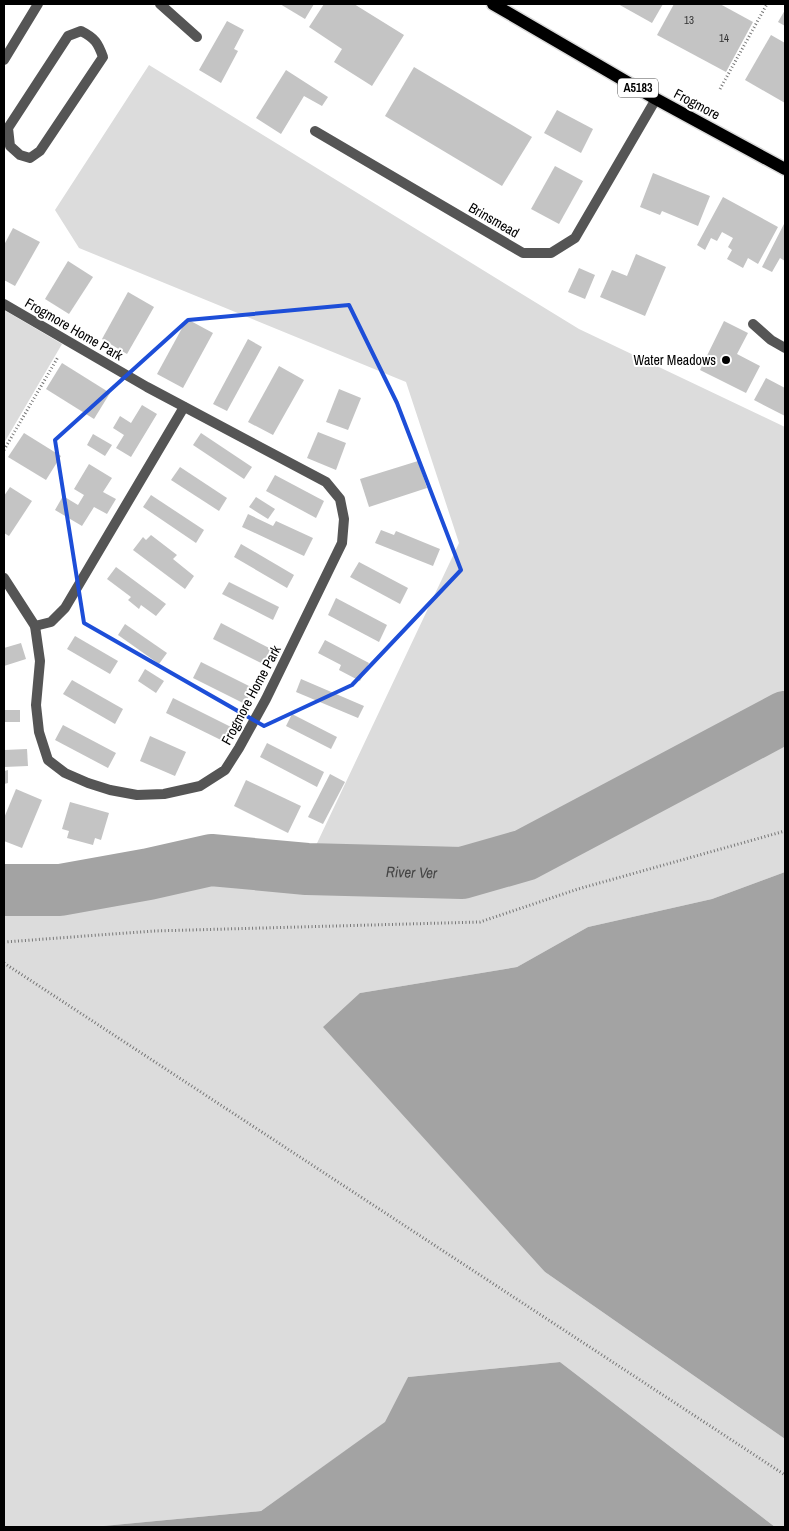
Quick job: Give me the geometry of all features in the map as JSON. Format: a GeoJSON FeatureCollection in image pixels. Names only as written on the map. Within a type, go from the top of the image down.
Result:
{"type":"FeatureCollection","features":[{"type":"Feature","properties":{"kind":"main road","name":"Frogmore"},"geometry":{"type":"LineString","coordinates":[[493,4],[656,99],[785,169]]}},
{"type":"Feature","properties":{"kind":"street"},"geometry":{"type":"LineString","coordinates":[[4,60],[38,4]]}},
{"type":"Feature","properties":{"kind":"street"},"geometry":{"type":"LineString","coordinates":[[160,4],[197,37]]}},
{"type":"Feature","properties":{"kind":"street"},"geometry":{"type":"LineString","coordinates":[[81,31],[91,36],[99,45],[103,58],[40,150],[30,158],[20,155],[10,146],[6,126],[68,36],[81,31]]}},
{"type":"Feature","properties":{"kind":"street","name":"Brinsmead"},"geometry":{"type":"LineString","coordinates":[[315,131],[523,252],[551,253],[575,238],[656,99]]}},
{"type":"Feature","properties":{"kind":"street","name":"Frogmore Home Park"},"geometry":{"type":"LineString","coordinates":[[4,304],[184,407],[326,482],[340,500],[344,519],[342,544],[266,699],[225,770],[200,786],[164,794],[137,794],[110,790],[65,773],[48,760],[38,732],[36,705],[40,661],[35,626],[4,578]]}},
{"type":"Feature","properties":{"kind":"street"},"geometry":{"type":"LineString","coordinates":[[753,324],[771,340],[785,348]]}},
{"type":"Feature","properties":{"kind":"street"},"geometry":{"type":"LineString","coordinates":[[35,626],[51,622],[65,608],[184,407]]}},
{"type":"Feature","properties":{"kind":"path"},"geometry":{"type":"LineString","coordinates":[[720,89],[766,4]]}},
{"type":"Feature","properties":{"kind":"path"},"geometry":{"type":"LineString","coordinates":[[4,450],[67,341]]}},
{"type":"Feature","properties":{"kind":"path"},"geometry":{"type":"LineString","coordinates":[[4,942],[154,931],[480,922],[578,889],[785,831]]}},
{"type":"Feature","properties":{"kind":"path"},"geometry":{"type":"LineString","coordinates":[[4,963],[778,1468],[785,1475]]}},
{"type":"Feature","properties":{"kind":"highlighted area"},"geometry":{"type":"Polygon","coordinates":[[[349,305],[397,403],[461,570],[352,685],[264,726],[84,623],[55,440],[188,320],[349,305]]]}},
{"type":"Feature","properties":{"kind":"shaded area"},"geometry":{"type":"Polygon","coordinates":[[[149,65],[579,329],[785,427],[785,695],[556,824],[513,842],[461,854],[310,858],[459,543],[406,382],[79,248],[55,210],[149,65]]]}},
{"type":"Feature","properties":{"kind":"shaded area"},"geometry":{"type":"Polygon","coordinates":[[[4,310],[62,344],[4,443],[4,310]]]}},
{"type":"Feature","properties":{"kind":"shaded area"},"geometry":{"type":"Polygon","coordinates":[[[785,733],[785,872],[712,899],[588,927],[517,967],[360,993],[545,1272],[785,1439],[785,1527],[775,1527],[560,1362],[408,1377],[386,1422],[261,1511],[93,1527],[4,1527],[4,903],[63,902],[102,896],[180,877],[220,874],[307,883],[457,887],[519,874],[785,733]]]}},
{"type":"Feature","properties":{"kind":"shaded area"},"geometry":{"type":"Polygon","coordinates":[[[785,872],[785,1439],[545,1272],[323,1027],[360,993],[517,967],[588,927],[712,899],[785,872]]]}},
{"type":"Feature","properties":{"kind":"shaded area"},"geometry":{"type":"Polygon","coordinates":[[[560,1362],[775,1527],[93,1527],[261,1511],[385,1422],[408,1377],[560,1362]]]}},
{"type":"Feature","properties":{"kind":"building"},"geometry":{"type":"Polygon","coordinates":[[[280,4],[314,4],[305,19],[280,4]]]}},
{"type":"Feature","properties":{"kind":"building"},"geometry":{"type":"Polygon","coordinates":[[[324,4],[354,4],[404,35],[372,86],[334,62],[342,49],[309,27],[324,4]]]}},
{"type":"Feature","properties":{"kind":"building"},"geometry":{"type":"Polygon","coordinates":[[[618,4],[663,4],[652,23],[618,4]]]}},
{"type":"Feature","properties":{"kind":"building"},"geometry":{"type":"Polygon","coordinates":[[[674,4],[720,4],[753,22],[726,72],[657,35],[674,4]]]}},
{"type":"Feature","properties":{"kind":"building"},"geometry":{"type":"Polygon","coordinates":[[[785,10],[785,26],[778,22],[785,10]]]}},
{"type":"Feature","properties":{"kind":"building"},"geometry":{"type":"Polygon","coordinates":[[[227,21],[244,30],[234,49],[238,51],[221,83],[199,70],[227,21]]]}},
{"type":"Feature","properties":{"kind":"building"},"geometry":{"type":"Polygon","coordinates":[[[771,35],[785,43],[785,103],[745,80],[771,35]]]}},
{"type":"Feature","properties":{"kind":"building"},"geometry":{"type":"Polygon","coordinates":[[[414,67],[532,137],[502,186],[385,116],[414,67]]]}},
{"type":"Feature","properties":{"kind":"building"},"geometry":{"type":"Polygon","coordinates":[[[286,70],[328,97],[322,106],[304,96],[281,134],[256,118],[286,70]]]}},
{"type":"Feature","properties":{"kind":"building"},"geometry":{"type":"Polygon","coordinates":[[[557,110],[593,129],[581,153],[544,133],[557,110]]]}},
{"type":"Feature","properties":{"kind":"building"},"geometry":{"type":"Polygon","coordinates":[[[555,166],[583,181],[559,224],[531,209],[555,166]]]}},
{"type":"Feature","properties":{"kind":"building"},"geometry":{"type":"Polygon","coordinates":[[[653,173],[710,196],[698,226],[662,211],[660,215],[640,207],[653,173]]]}},
{"type":"Feature","properties":{"kind":"building"},"geometry":{"type":"Polygon","coordinates":[[[723,197],[778,227],[758,264],[748,258],[743,268],[727,259],[732,250],[728,247],[733,238],[722,232],[717,241],[711,238],[705,250],[697,245],[723,197]]]}},
{"type":"Feature","properties":{"kind":"building"},"geometry":{"type":"Polygon","coordinates":[[[785,222],[785,261],[780,258],[772,272],[762,267],[785,222]]]}},
{"type":"Feature","properties":{"kind":"building"},"geometry":{"type":"Polygon","coordinates":[[[13,228],[40,242],[15,286],[4,280],[4,245],[13,228]]]}},
{"type":"Feature","properties":{"kind":"building"},"geometry":{"type":"Polygon","coordinates":[[[636,254],[666,267],[645,316],[600,297],[612,270],[627,276],[636,254]]]}},
{"type":"Feature","properties":{"kind":"building"},"geometry":{"type":"Polygon","coordinates":[[[68,261],[93,277],[69,314],[45,299],[68,261]]]}},
{"type":"Feature","properties":{"kind":"building"},"geometry":{"type":"Polygon","coordinates":[[[579,268],[595,275],[585,299],[568,292],[579,268]]]}},
{"type":"Feature","properties":{"kind":"building"},"geometry":{"type":"Polygon","coordinates":[[[128,292],[154,307],[127,354],[102,339],[128,292]]]}},
{"type":"Feature","properties":{"kind":"building"},"geometry":{"type":"Polygon","coordinates":[[[187,319],[213,333],[183,388],[157,374],[187,319]]]}},
{"type":"Feature","properties":{"kind":"building","name":"Water Meadows"},"geometry":{"type":"Polygon","coordinates":[[[724,321],[748,333],[737,354],[760,366],[746,393],[700,370],[724,321]]]}},
{"type":"Feature","properties":{"kind":"building"},"geometry":{"type":"Polygon","coordinates":[[[248,339],[262,347],[227,411],[213,404],[248,339]]]}},
{"type":"Feature","properties":{"kind":"building"},"geometry":{"type":"Polygon","coordinates":[[[62,363],[110,393],[94,419],[46,389],[62,363]]]}},
{"type":"Feature","properties":{"kind":"building"},"geometry":{"type":"Polygon","coordinates":[[[279,366],[304,380],[273,435],[248,422],[279,366]]]}},
{"type":"Feature","properties":{"kind":"building"},"geometry":{"type":"Polygon","coordinates":[[[766,378],[785,388],[785,416],[754,400],[766,378]]]}},
{"type":"Feature","properties":{"kind":"building"},"geometry":{"type":"Polygon","coordinates":[[[339,389],[361,398],[348,430],[326,422],[339,389]]]}},
{"type":"Feature","properties":{"kind":"building"},"geometry":{"type":"Polygon","coordinates":[[[142,405],[157,414],[131,457],[116,448],[124,435],[113,428],[120,416],[131,423],[142,405]]]}},
{"type":"Feature","properties":{"kind":"building"},"geometry":{"type":"Polygon","coordinates":[[[318,432],[346,443],[336,470],[307,458],[318,432]]]}},
{"type":"Feature","properties":{"kind":"building"},"geometry":{"type":"Polygon","coordinates":[[[24,433],[61,456],[46,480],[8,457],[24,433]]]}},
{"type":"Feature","properties":{"kind":"building"},"geometry":{"type":"Polygon","coordinates":[[[201,433],[252,467],[244,479],[193,445],[201,433]]]}},
{"type":"Feature","properties":{"kind":"building"},"geometry":{"type":"Polygon","coordinates":[[[93,434],[112,445],[105,456],[87,445],[93,434]]]}},
{"type":"Feature","properties":{"kind":"building"},"geometry":{"type":"Polygon","coordinates":[[[418,461],[427,488],[369,507],[360,479],[418,461]]]}},
{"type":"Feature","properties":{"kind":"building"},"geometry":{"type":"Polygon","coordinates":[[[89,464],[112,478],[103,492],[116,499],[107,514],[94,507],[82,526],[55,510],[63,496],[78,505],[84,495],[74,489],[89,464]]]}},
{"type":"Feature","properties":{"kind":"building"},"geometry":{"type":"Polygon","coordinates":[[[180,467],[227,498],[219,511],[171,480],[180,467]]]}},
{"type":"Feature","properties":{"kind":"building"},"geometry":{"type":"Polygon","coordinates":[[[275,475],[324,501],[316,518],[266,491],[275,475]]]}},
{"type":"Feature","properties":{"kind":"building"},"geometry":{"type":"Polygon","coordinates":[[[10,487],[32,501],[9,536],[4,533],[4,496],[10,487]]]}},
{"type":"Feature","properties":{"kind":"building"},"geometry":{"type":"Polygon","coordinates":[[[151,495],[204,530],[196,543],[143,507],[151,495]]]}},
{"type":"Feature","properties":{"kind":"building"},"geometry":{"type":"Polygon","coordinates":[[[256,497],[275,509],[268,519],[249,507],[256,497]]]}},
{"type":"Feature","properties":{"kind":"building"},"geometry":{"type":"Polygon","coordinates":[[[248,514],[273,526],[276,521],[313,538],[304,556],[242,527],[248,514]]]}},
{"type":"Feature","properties":{"kind":"building"},"geometry":{"type":"Polygon","coordinates":[[[381,530],[394,535],[396,531],[440,549],[433,566],[375,543],[381,530]]]}},
{"type":"Feature","properties":{"kind":"building"},"geometry":{"type":"Polygon","coordinates":[[[151,535],[177,555],[173,559],[194,576],[185,589],[133,550],[143,537],[146,540],[151,535]]]}},
{"type":"Feature","properties":{"kind":"building"},"geometry":{"type":"Polygon","coordinates":[[[241,544],[294,575],[287,588],[234,557],[241,544]]]}},
{"type":"Feature","properties":{"kind":"building"},"geometry":{"type":"Polygon","coordinates":[[[359,562],[408,588],[400,604],[350,577],[359,562]]]}},
{"type":"Feature","properties":{"kind":"building"},"geometry":{"type":"Polygon","coordinates":[[[116,567],[166,604],[156,616],[141,605],[139,609],[128,600],[131,597],[107,579],[116,567]]]}},
{"type":"Feature","properties":{"kind":"building"},"geometry":{"type":"Polygon","coordinates":[[[229,582],[279,607],[273,620],[222,594],[229,582]]]}},
{"type":"Feature","properties":{"kind":"building"},"geometry":{"type":"Polygon","coordinates":[[[336,598],[387,625],[379,642],[328,615],[336,598]]]}},
{"type":"Feature","properties":{"kind":"building"},"geometry":{"type":"Polygon","coordinates":[[[221,623],[271,649],[263,664],[213,639],[221,623]]]}},
{"type":"Feature","properties":{"kind":"building"},"geometry":{"type":"Polygon","coordinates":[[[125,624],[167,653],[159,664],[118,635],[125,624]]]}},
{"type":"Feature","properties":{"kind":"building"},"geometry":{"type":"Polygon","coordinates":[[[75,636],[118,661],[110,674],[67,649],[75,636]]]}},
{"type":"Feature","properties":{"kind":"building"},"geometry":{"type":"Polygon","coordinates":[[[325,640],[369,663],[360,681],[339,670],[341,665],[318,653],[325,640]]]}},
{"type":"Feature","properties":{"kind":"building"},"geometry":{"type":"Polygon","coordinates":[[[21,643],[26,659],[4,666],[4,648],[21,643]]]}},
{"type":"Feature","properties":{"kind":"building"},"geometry":{"type":"Polygon","coordinates":[[[201,662],[253,688],[245,704],[193,678],[201,662]]]}},
{"type":"Feature","properties":{"kind":"building"},"geometry":{"type":"Polygon","coordinates":[[[145,669],[164,681],[156,693],[138,681],[145,669]]]}},
{"type":"Feature","properties":{"kind":"building"},"geometry":{"type":"Polygon","coordinates":[[[301,679],[364,706],[358,718],[296,692],[301,679]]]}},
{"type":"Feature","properties":{"kind":"building"},"geometry":{"type":"Polygon","coordinates":[[[72,680],[123,709],[115,724],[63,694],[72,680]]]}},
{"type":"Feature","properties":{"kind":"building"},"geometry":{"type":"Polygon","coordinates":[[[173,698],[233,728],[225,742],[166,713],[173,698]]]}},
{"type":"Feature","properties":{"kind":"building"},"geometry":{"type":"Polygon","coordinates":[[[4,710],[20,710],[20,722],[4,722],[4,710]]]}},
{"type":"Feature","properties":{"kind":"building"},"geometry":{"type":"Polygon","coordinates":[[[292,714],[337,737],[331,749],[286,726],[292,714]]]}},
{"type":"Feature","properties":{"kind":"building"},"geometry":{"type":"Polygon","coordinates":[[[63,725],[116,753],[108,768],[55,740],[63,725]]]}},
{"type":"Feature","properties":{"kind":"building"},"geometry":{"type":"Polygon","coordinates":[[[150,736],[186,752],[175,776],[140,761],[150,736]]]}},
{"type":"Feature","properties":{"kind":"building"},"geometry":{"type":"Polygon","coordinates":[[[267,743],[324,772],[317,787],[260,757],[267,743]]]}},
{"type":"Feature","properties":{"kind":"building"},"geometry":{"type":"Polygon","coordinates":[[[27,749],[28,766],[4,767],[4,750],[27,749]]]}},
{"type":"Feature","properties":{"kind":"building"},"geometry":{"type":"Polygon","coordinates":[[[8,770],[8,783],[4,784],[4,771],[8,770]]]}},
{"type":"Feature","properties":{"kind":"building"},"geometry":{"type":"Polygon","coordinates":[[[330,774],[345,782],[323,824],[308,817],[330,774]]]}},
{"type":"Feature","properties":{"kind":"building"},"geometry":{"type":"Polygon","coordinates":[[[246,780],[301,806],[288,833],[234,806],[246,780]]]}},
{"type":"Feature","properties":{"kind":"building"},"geometry":{"type":"Polygon","coordinates":[[[16,789],[42,800],[22,848],[4,841],[4,818],[16,789]]]}},
{"type":"Feature","properties":{"kind":"building"},"geometry":{"type":"Polygon","coordinates":[[[70,802],[109,813],[101,840],[95,838],[93,845],[67,838],[69,831],[62,829],[70,802]]]}},
{"type":"Feature","properties":{"kind":"waterway","name":"River Ver"},"geometry":{"type":"LineString","coordinates":[[4,890],[60,890],[149,874],[211,860],[307,869],[462,873],[525,855],[785,717]]}},
{"type":"Feature","properties":{"kind":"place","name":"Water Meadows"},"geometry":{"type":"Point","coordinates":[726,360]}}]}
